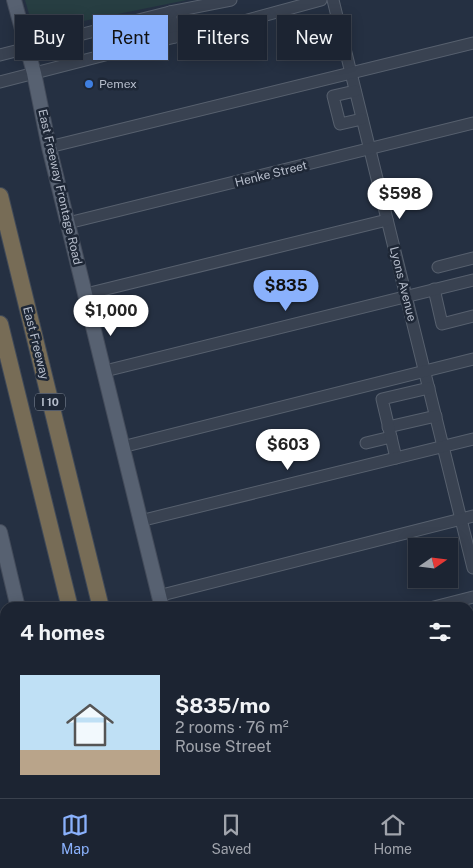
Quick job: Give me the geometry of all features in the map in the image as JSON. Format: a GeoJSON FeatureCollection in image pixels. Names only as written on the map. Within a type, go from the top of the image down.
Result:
{"type":"FeatureCollection","features":[{"type":"Feature","properties":{"kind":"highway","name":"East Freeway"},"geometry":{"type":"LineString","coordinates":[[0,196],[100,602]]}},
{"type":"Feature","properties":{"kind":"highway","name":"I 10"},"geometry":{"type":"LineString","coordinates":[[0,324],[69,602]]}},
{"type":"Feature","properties":{"kind":"main road","name":"East Freeway Frontage Road"},"geometry":{"type":"LineString","coordinates":[[14,0],[18,15]]}},
{"type":"Feature","properties":{"kind":"main road","name":"East Freeway Frontage Road"},"geometry":{"type":"LineString","coordinates":[[30,60],[49,147],[160,602]]}},
{"type":"Feature","properties":{"kind":"main road"},"geometry":{"type":"LineString","coordinates":[[0,532],[3,554],[16,602]]}},
{"type":"Feature","properties":{"kind":"street"},"geometry":{"type":"LineString","coordinates":[[83,34],[228,0]]}},
{"type":"Feature","properties":{"kind":"street"},"geometry":{"type":"LineString","coordinates":[[0,82],[321,0]]}},
{"type":"Feature","properties":{"kind":"street","name":"Lyons Avenue"},"geometry":{"type":"LineString","coordinates":[[333,0],[473,568]]}},
{"type":"Feature","properties":{"kind":"street"},"geometry":{"type":"LineString","coordinates":[[170,12],[175,37]]}},
{"type":"Feature","properties":{"kind":"street"},"geometry":{"type":"LineString","coordinates":[[49,147],[473,43]]}},
{"type":"Feature","properties":{"kind":"street"},"geometry":{"type":"LineString","coordinates":[[0,55],[15,51]]}},
{"type":"Feature","properties":{"kind":"street"},"geometry":{"type":"LineString","coordinates":[[355,91],[333,96],[340,124],[362,119]]}},
{"type":"Feature","properties":{"kind":"street","name":"Henke Street"},"geometry":{"type":"LineString","coordinates":[[68,223],[473,123]]}},
{"type":"Feature","properties":{"kind":"street"},"geometry":{"type":"LineString","coordinates":[[86,294],[387,220]]}},
{"type":"Feature","properties":{"kind":"street"},"geometry":{"type":"LineString","coordinates":[[438,267],[473,258]]}},
{"type":"Feature","properties":{"kind":"street"},"geometry":{"type":"LineString","coordinates":[[104,370],[473,280]]}},
{"type":"Feature","properties":{"kind":"street"},"geometry":{"type":"LineString","coordinates":[[434,289],[442,324],[473,316]]}},
{"type":"Feature","properties":{"kind":"street"},"geometry":{"type":"LineString","coordinates":[[122,446],[473,359]]}},
{"type":"Feature","properties":{"kind":"street"},"geometry":{"type":"LineString","coordinates":[[396,458],[382,399],[429,388]]}},
{"type":"Feature","properties":{"kind":"street"},"geometry":{"type":"LineString","coordinates":[[366,443],[389,432],[436,416]]}},
{"type":"Feature","properties":{"kind":"street"},"geometry":{"type":"LineString","coordinates":[[140,521],[473,439]]}},
{"type":"Feature","properties":{"kind":"street"},"geometry":{"type":"LineString","coordinates":[[160,602],[473,516]]}},
{"type":"Feature","properties":{"kind":"street"},"geometry":{"type":"LineString","coordinates":[[453,602],[473,597]]}},
{"type":"Feature","properties":{"kind":"green space"},"geometry":{"type":"Polygon","coordinates":[[[25,0],[187,0],[113,15],[93,15],[93,19],[83,21],[83,15],[29,15],[25,0]]]}},
{"type":"Feature","properties":{"kind":"place","name":"Pemex"},"geometry":{"type":"Point","coordinates":[89,84]}}]}
